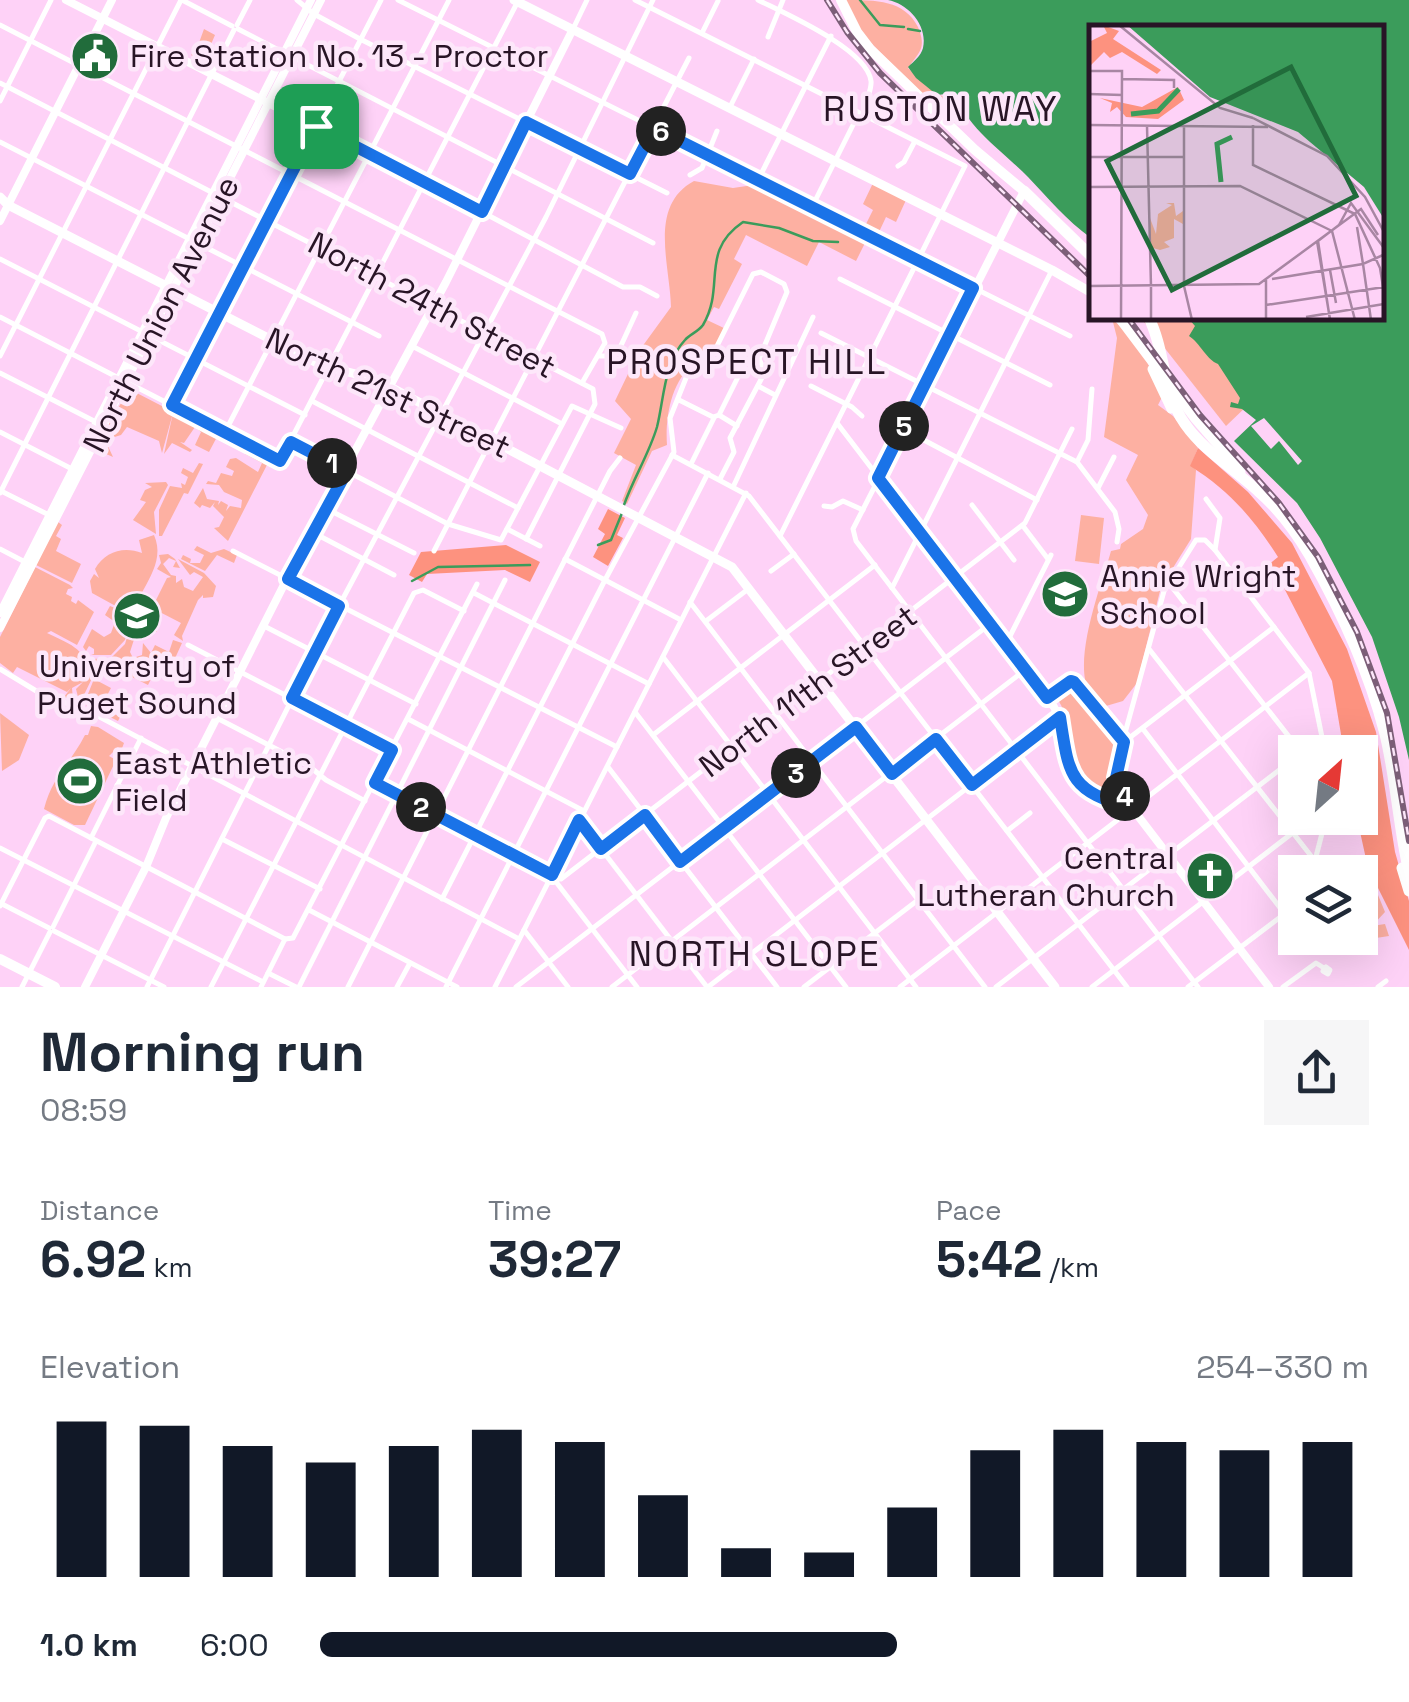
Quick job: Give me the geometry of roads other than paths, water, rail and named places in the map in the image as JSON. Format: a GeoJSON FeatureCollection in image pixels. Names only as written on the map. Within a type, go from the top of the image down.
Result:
{"type":"FeatureCollection","features":[{"type":"Feature","properties":{"kind":"highway"},"geometry":{"type":"LineString","coordinates":[[1024,191],[1089,254]]}},
{"type":"Feature","properties":{"kind":"highway"},"geometry":{"type":"LineString","coordinates":[[1149,320],[1159,343],[1172,407],[1192,434],[1284,519],[1308,552],[1358,652],[1387,743],[1409,872]]}},
{"type":"Feature","properties":{"kind":"highway"},"geometry":{"type":"LineString","coordinates":[[1220,459],[1296,543],[1353,653],[1380,733],[1398,849],[1409,890]]}},
{"type":"Feature","properties":{"kind":"main road"},"geometry":{"type":"LineString","coordinates":[[516,0],[1089,291]]}},
{"type":"Feature","properties":{"kind":"main road"},"geometry":{"type":"LineString","coordinates":[[841,0],[870,49],[975,150],[1024,191]]}},
{"type":"Feature","properties":{"kind":"main road","name":"North 21st Street"},"geometry":{"type":"LineString","coordinates":[[3,202],[329,368],[368,376],[732,567],[1055,987]]}},
{"type":"Feature","properties":{"kind":"main road"},"geometry":{"type":"LineString","coordinates":[[1121,320],[1195,419]]}},
{"type":"Feature","properties":{"kind":"main road"},"geometry":{"type":"LineString","coordinates":[[1142,348],[1172,407],[1199,447],[1244,484]]}},
{"type":"Feature","properties":{"kind":"main road"},"geometry":{"type":"LineString","coordinates":[[1172,407],[1175,396],[1258,491]]}},
{"type":"Feature","properties":{"kind":"main road"},"geometry":{"type":"LineString","coordinates":[[0,959],[55,987]]}},
{"type":"Feature","properties":{"kind":"street"},"geometry":{"type":"LineString","coordinates":[[0,101],[4,85],[52,0]]}},
{"type":"Feature","properties":{"kind":"street"},"geometry":{"type":"LineString","coordinates":[[66,0],[628,289],[640,288],[657,296]]}},
{"type":"Feature","properties":{"kind":"street"},"geometry":{"type":"LineString","coordinates":[[0,221],[3,202],[32,158],[112,0]]}},
{"type":"Feature","properties":{"kind":"street"},"geometry":{"type":"LineString","coordinates":[[0,356],[181,0],[653,243]]}},
{"type":"Feature","properties":{"kind":"street"},"geometry":{"type":"LineString","coordinates":[[53,517],[0,491],[250,0]]}},
{"type":"Feature","properties":{"kind":"street"},"geometry":{"type":"LineString","coordinates":[[297,0],[360,39],[667,193]]}},
{"type":"Feature","properties":{"kind":"street","name":"North Union Avenue"},"geometry":{"type":"LineString","coordinates":[[0,628],[3,610],[311,7],[322,0]]}},
{"type":"Feature","properties":{"kind":"street"},"geometry":{"type":"LineString","coordinates":[[172,405],[381,0]]}},
{"type":"Feature","properties":{"kind":"street"},"geometry":{"type":"LineString","coordinates":[[398,0],[1070,336]]}},
{"type":"Feature","properties":{"kind":"street"},"geometry":{"type":"LineString","coordinates":[[225,433],[450,0]]}},
{"type":"Feature","properties":{"kind":"street"},"geometry":{"type":"LineString","coordinates":[[0,317],[280,461],[516,0]]}},
{"type":"Feature","properties":{"kind":"street"},"geometry":{"type":"LineString","coordinates":[[85,987],[146,867],[162,825],[311,532],[434,305],[588,0]]}},
{"type":"Feature","properties":{"kind":"street"},"geometry":{"type":"LineString","coordinates":[[635,0],[651,4],[965,166],[780,536]]}},
{"type":"Feature","properties":{"kind":"street"},"geometry":{"type":"LineString","coordinates":[[758,0],[831,36],[869,76],[866,104],[884,125]]}},
{"type":"Feature","properties":{"kind":"street"},"geometry":{"type":"LineString","coordinates":[[768,37],[783,0]]}},
{"type":"Feature","properties":{"kind":"street"},"geometry":{"type":"LineString","coordinates":[[702,33],[718,1]]}},
{"type":"Feature","properties":{"kind":"street"},"geometry":{"type":"LineString","coordinates":[[149,984],[339,606],[510,286],[651,4]]}},
{"type":"Feature","properties":{"kind":"street"},"geometry":{"type":"LineString","coordinates":[[0,25],[605,336],[600,356],[582,383]]}},
{"type":"Feature","properties":{"kind":"street"},"geometry":{"type":"LineString","coordinates":[[758,180],[831,36]]}},
{"type":"Feature","properties":{"kind":"street"},"geometry":{"type":"LineString","coordinates":[[434,551],[689,58]]}},
{"type":"Feature","properties":{"kind":"street"},"geometry":{"type":"LineString","coordinates":[[730,107],[754,59]]}},
{"type":"Feature","properties":{"kind":"street","name":"North 24th Street"},"geometry":{"type":"LineString","coordinates":[[4,85],[582,383],[595,393],[591,413]]}},
{"type":"Feature","properties":{"kind":"street"},"geometry":{"type":"LineString","coordinates":[[812,207],[859,113]]}},
{"type":"Feature","properties":{"kind":"street"},"geometry":{"type":"LineString","coordinates":[[690,175],[701,170],[717,131]]}},
{"type":"Feature","properties":{"kind":"street"},"geometry":{"type":"LineString","coordinates":[[898,166],[915,141]]}},
{"type":"Feature","properties":{"kind":"street"},"geometry":{"type":"LineString","coordinates":[[0,142],[378,336]]}},
{"type":"Feature","properties":{"kind":"street"},"geometry":{"type":"LineString","coordinates":[[1024,191],[852,534],[1194,985],[1278,918]]}},
{"type":"Feature","properties":{"kind":"street"},"geometry":{"type":"LineString","coordinates":[[0,259],[305,415]]}},
{"type":"Feature","properties":{"kind":"street"},"geometry":{"type":"LineString","coordinates":[[892,588],[1052,270]]}},
{"type":"Feature","properties":{"kind":"street"},"geometry":{"type":"LineString","coordinates":[[442,899],[672,454],[670,418],[688,373],[712,356],[755,272],[780,281],[787,290],[759,358],[759,365],[766,370],[729,442],[734,452],[720,479]]}},
{"type":"Feature","properties":{"kind":"street"},"geometry":{"type":"LineString","coordinates":[[840,279],[1050,385]]}},
{"type":"Feature","properties":{"kind":"street"},"geometry":{"type":"LineString","coordinates":[[600,356],[614,356],[618,352],[636,313]]}},
{"type":"Feature","properties":{"kind":"street"},"geometry":{"type":"LineString","coordinates":[[734,486],[813,317]]}},
{"type":"Feature","properties":{"kind":"street"},"geometry":{"type":"LineString","coordinates":[[821,333],[1077,462],[1116,515],[1118,542]]}},
{"type":"Feature","properties":{"kind":"street"},"geometry":{"type":"LineString","coordinates":[[412,346],[562,424]]}},
{"type":"Feature","properties":{"kind":"street"},"geometry":{"type":"LineString","coordinates":[[0,373],[99,424]]}},
{"type":"Feature","properties":{"kind":"street"},"geometry":{"type":"LineString","coordinates":[[691,464],[740,376]]}},
{"type":"Feature","properties":{"kind":"street"},"geometry":{"type":"LineString","coordinates":[[758,386],[776,396]]}},
{"type":"Feature","properties":{"kind":"street"},"geometry":{"type":"LineString","coordinates":[[810,386],[862,416]]}},
{"type":"Feature","properties":{"kind":"street"},"geometry":{"type":"LineString","coordinates":[[1077,462],[1088,440],[1092,389]]}},
{"type":"Feature","properties":{"kind":"street"},"geometry":{"type":"LineString","coordinates":[[679,400],[737,426]]}},
{"type":"Feature","properties":{"kind":"street"},"geometry":{"type":"LineString","coordinates":[[312,401],[518,508]]}},
{"type":"Feature","properties":{"kind":"street"},"geometry":{"type":"LineString","coordinates":[[291,442],[448,524],[501,540],[572,406],[621,428]]}},
{"type":"Feature","properties":{"kind":"street"},"geometry":{"type":"LineString","coordinates":[[526,539],[591,413]]}},
{"type":"Feature","properties":{"kind":"street"},"geometry":{"type":"LineString","coordinates":[[836,423],[1060,717],[1066,762],[1078,781],[1099,797],[1132,808]]}},
{"type":"Feature","properties":{"kind":"street"},"geometry":{"type":"LineString","coordinates":[[902,429],[1037,500]]}},
{"type":"Feature","properties":{"kind":"street","name":"North 11th Street"},"geometry":{"type":"LineString","coordinates":[[552,875],[562,878],[1022,526],[1072,429]]}},
{"type":"Feature","properties":{"kind":"street"},"geometry":{"type":"LineString","coordinates":[[0,432],[76,471]]}},
{"type":"Feature","properties":{"kind":"street"},"geometry":{"type":"LineString","coordinates":[[672,454],[746,493],[1126,987]]}},
{"type":"Feature","properties":{"kind":"street"},"geometry":{"type":"LineString","coordinates":[[1098,488],[1114,457]]}},
{"type":"Feature","properties":{"kind":"street"},"geometry":{"type":"LineString","coordinates":[[348,987],[620,458]]}},
{"type":"Feature","properties":{"kind":"street"},"geometry":{"type":"LineString","coordinates":[[447,985],[708,473]]}},
{"type":"Feature","properties":{"kind":"street"},"geometry":{"type":"LineString","coordinates":[[496,986],[746,493]]}},
{"type":"Feature","properties":{"kind":"street"},"geometry":{"type":"LineString","coordinates":[[1206,499],[1220,518],[1215,550]]}},
{"type":"Feature","properties":{"kind":"street"},"geometry":{"type":"LineString","coordinates":[[824,506],[832,508],[844,501],[863,510]]}},
{"type":"Feature","properties":{"kind":"street"},"geometry":{"type":"LineString","coordinates":[[972,505],[1014,560]]}},
{"type":"Feature","properties":{"kind":"street"},"geometry":{"type":"LineString","coordinates":[[326,508],[414,553]]}},
{"type":"Feature","properties":{"kind":"street"},"geometry":{"type":"LineString","coordinates":[[1006,644],[1050,558],[1022,526]]}},
{"type":"Feature","properties":{"kind":"street"},"geometry":{"type":"LineString","coordinates":[[507,529],[540,546]]}},
{"type":"Feature","properties":{"kind":"street"},"geometry":{"type":"LineString","coordinates":[[311,532],[394,575]]}},
{"type":"Feature","properties":{"kind":"street"},"geometry":{"type":"LineString","coordinates":[[1268,987],[1132,808],[1116,778],[1168,582],[1196,540],[1205,540],[1215,550],[1309,674],[1321,735]]}},
{"type":"Feature","properties":{"kind":"street"},"geometry":{"type":"LineString","coordinates":[[0,549],[29,564]]}},
{"type":"Feature","properties":{"kind":"street"},"geometry":{"type":"LineString","coordinates":[[233,551],[617,747]]}},
{"type":"Feature","properties":{"kind":"street"},"geometry":{"type":"LineString","coordinates":[[771,572],[791,556]]}},
{"type":"Feature","properties":{"kind":"street"},"geometry":{"type":"LineString","coordinates":[[565,559],[681,620]]}},
{"type":"Feature","properties":{"kind":"street"},"geometry":{"type":"LineString","coordinates":[[653,736],[875,566]]}},
{"type":"Feature","properties":{"kind":"street"},"geometry":{"type":"LineString","coordinates":[[268,972],[298,987],[506,580]]}},
{"type":"Feature","properties":{"kind":"street"},"geometry":{"type":"LineString","coordinates":[[1168,582],[1287,735]]}},
{"type":"Feature","properties":{"kind":"street"},"geometry":{"type":"LineString","coordinates":[[0,848],[262,985],[287,939],[295,936],[309,910],[477,584]]}},
{"type":"Feature","properties":{"kind":"street"},"geometry":{"type":"LineString","coordinates":[[706,621],[749,588]]}},
{"type":"Feature","properties":{"kind":"street"},"geometry":{"type":"LineString","coordinates":[[211,987],[417,590],[464,611]]}},
{"type":"Feature","properties":{"kind":"street"},"geometry":{"type":"LineString","coordinates":[[473,592],[649,684]]}},
{"type":"Feature","properties":{"kind":"street"},"geometry":{"type":"LineString","coordinates":[[690,602],[986,987]]}},
{"type":"Feature","properties":{"kind":"street"},"geometry":{"type":"LineString","coordinates":[[516,987],[990,624]]}},
{"type":"Feature","properties":{"kind":"street"},"geometry":{"type":"LineString","coordinates":[[264,626],[416,704]]}},
{"type":"Feature","properties":{"kind":"street"},"geometry":{"type":"LineString","coordinates":[[1124,742],[1274,627]]}},
{"type":"Feature","properties":{"kind":"street"},"geometry":{"type":"LineString","coordinates":[[188,645],[392,750]]}},
{"type":"Feature","properties":{"kind":"street"},"geometry":{"type":"LineString","coordinates":[[1149,649],[1278,813]]}},
{"type":"Feature","properties":{"kind":"street"},"geometry":{"type":"LineString","coordinates":[[662,657],[916,987]]}},
{"type":"Feature","properties":{"kind":"street"},"geometry":{"type":"LineString","coordinates":[[0,669],[38,692],[94,714],[519,939]]}},
{"type":"Feature","properties":{"kind":"street"},"geometry":{"type":"LineString","coordinates":[[612,987],[1025,670]]}},
{"type":"Feature","properties":{"kind":"street"},"geometry":{"type":"LineString","coordinates":[[900,987],[1309,674]]}},
{"type":"Feature","properties":{"kind":"street"},"geometry":{"type":"LineString","coordinates":[[1047,698],[1074,682],[1124,742]]}},
{"type":"Feature","properties":{"kind":"street"},"geometry":{"type":"LineString","coordinates":[[188,704],[270,745],[366,801]]}},
{"type":"Feature","properties":{"kind":"street"},"geometry":{"type":"LineString","coordinates":[[635,712],[846,987]]}},
{"type":"Feature","properties":{"kind":"street"},"geometry":{"type":"LineString","coordinates":[[579,820],[708,987],[1060,717]]}},
{"type":"Feature","properties":{"kind":"street"},"geometry":{"type":"LineString","coordinates":[[408,720],[584,811]]}},
{"type":"Feature","properties":{"kind":"street"},"geometry":{"type":"LineString","coordinates":[[1143,728],[1278,905]]}},
{"type":"Feature","properties":{"kind":"street"},"geometry":{"type":"LineString","coordinates":[[22,987],[74,886],[140,738]]}},
{"type":"Feature","properties":{"kind":"street"},"geometry":{"type":"LineString","coordinates":[[607,766],[776,987]]}},
{"type":"Feature","properties":{"kind":"street"},"geometry":{"type":"LineString","coordinates":[[996,987],[1278,771]]}},
{"type":"Feature","properties":{"kind":"street"},"geometry":{"type":"LineString","coordinates":[[375,783],[552,875],[637,987]]}},
{"type":"Feature","properties":{"kind":"street"},"geometry":{"type":"LineString","coordinates":[[117,785],[140,796]]}},
{"type":"Feature","properties":{"kind":"street"},"geometry":{"type":"LineString","coordinates":[[1007,831],[1030,812]]}},
{"type":"Feature","properties":{"kind":"street"},"geometry":{"type":"LineString","coordinates":[[164,987],[149,984],[0,904],[46,817],[287,939]]}},
{"type":"Feature","properties":{"kind":"street"},"geometry":{"type":"LineString","coordinates":[[1092,987],[1290,835]]}},
{"type":"Feature","properties":{"kind":"street"},"geometry":{"type":"LineString","coordinates":[[222,838],[320,889]]}},
{"type":"Feature","properties":{"kind":"street"},"geometry":{"type":"LineString","coordinates":[[804,987],[918,900]]}},
{"type":"Feature","properties":{"kind":"street"},"geometry":{"type":"LineString","coordinates":[[309,910],[457,987]]}},
{"type":"Feature","properties":{"kind":"street"},"geometry":{"type":"LineString","coordinates":[[524,930],[568,987]]}},
{"type":"Feature","properties":{"kind":"street"},"geometry":{"type":"LineString","coordinates":[[397,987],[410,962]]}},
{"type":"Feature","properties":{"kind":"street"},"geometry":{"type":"LineString","coordinates":[[1283,987],[1316,963],[1324,968]]}},
{"type":"Feature","properties":{"kind":"street"},"geometry":{"type":"LineString","coordinates":[[1378,987],[1386,981]]}},
{"type":"Feature","properties":{"kind":"waterway"},"geometry":{"type":"LineString","coordinates":[[860,0],[880,25],[904,27]]}},
{"type":"Feature","properties":{"kind":"waterway"},"geometry":{"type":"LineString","coordinates":[[908,29],[920,31]]}},
{"type":"Feature","properties":{"kind":"waterway"},"geometry":{"type":"LineString","coordinates":[[624,505],[654,437],[673,359],[685,340],[703,325],[710,311],[717,257],[730,233],[743,222],[779,228],[813,241],[838,242]]}},
{"type":"Feature","properties":{"kind":"waterway"},"geometry":{"type":"LineString","coordinates":[[598,545],[611,540],[622,513]]}},
{"type":"Feature","properties":{"kind":"waterway"},"geometry":{"type":"LineString","coordinates":[[412,581],[438,567],[530,565]]}},
{"type":"Feature","properties":{"kind":"railway"},"geometry":{"type":"LineString","coordinates":[[827,0],[880,73],[1089,275]]}},
{"type":"Feature","properties":{"kind":"railway"},"geometry":{"type":"LineString","coordinates":[[1129,320],[1200,415],[1279,503],[1318,557],[1357,632],[1387,713],[1409,841]]}},
{"type":"Feature","properties":{"kind":"place","name":"Fire Station No. 13 - Proctor"},"geometry":{"type":"Point","coordinates":[95,56]}},
{"type":"Feature","properties":{"kind":"place","name":"Annie Wright School"},"geometry":{"type":"Point","coordinates":[1065,594]}},
{"type":"Feature","properties":{"kind":"place","name":"University of Puget Sound"},"geometry":{"type":"Point","coordinates":[137,616]}},
{"type":"Feature","properties":{"kind":"place","name":"East Athletic Field"},"geometry":{"type":"Point","coordinates":[80,781]}},
{"type":"Feature","properties":{"kind":"place","name":"Central Lutheran Church"},"geometry":{"type":"Point","coordinates":[1210,876]}},
{"type":"Feature","properties":{"kind":"district","name":"RUSTON WAY"},"geometry":{"type":"Point","coordinates":[941,109]}},
{"type":"Feature","properties":{"kind":"district","name":"PROSPECT HILL"},"geometry":{"type":"Point","coordinates":[747,362]}},
{"type":"Feature","properties":{"kind":"district","name":"NORTH SLOPE"},"geometry":{"type":"Point","coordinates":[755,954]}}]}
